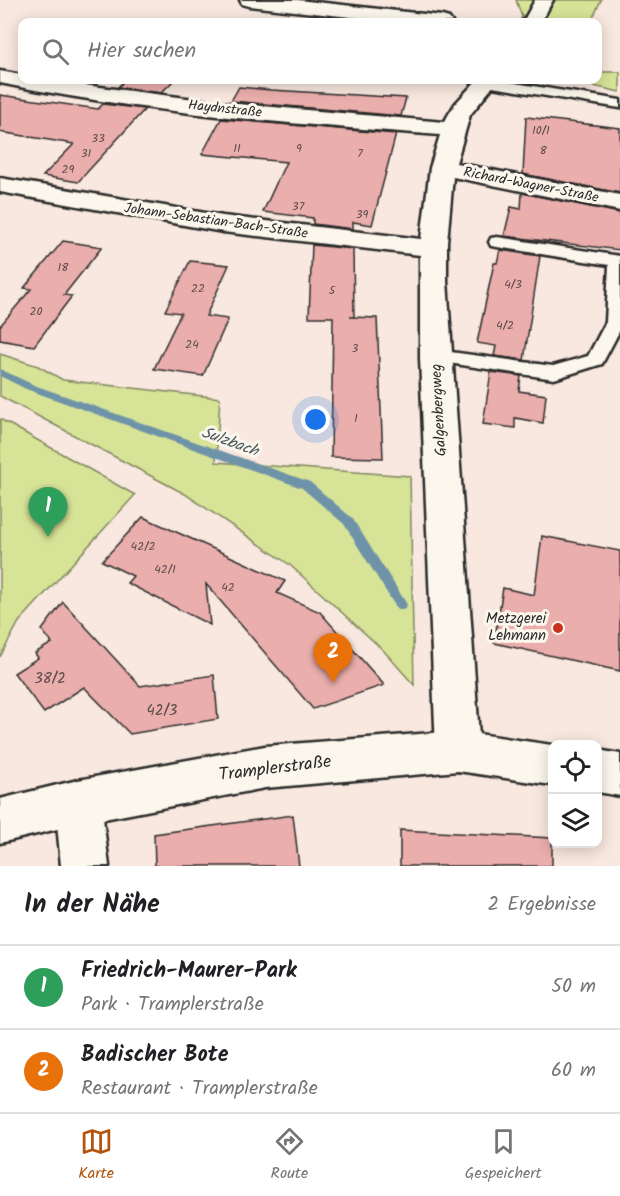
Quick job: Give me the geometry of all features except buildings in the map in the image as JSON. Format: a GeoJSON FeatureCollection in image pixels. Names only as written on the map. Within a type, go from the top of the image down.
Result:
{"type":"FeatureCollection","features":[{"type":"Feature","properties":{"kind":"street"},"geometry":{"type":"LineString","coordinates":[[249,0],[407,18]]}},
{"type":"Feature","properties":{"kind":"street"},"geometry":{"type":"LineString","coordinates":[[534,18],[544,0]]}},
{"type":"Feature","properties":{"kind":"street","name":"Haydnstraße"},"geometry":{"type":"LineString","coordinates":[[0,77],[18,81]]}},
{"type":"Feature","properties":{"kind":"street","name":"Haydnstraße"},"geometry":{"type":"LineString","coordinates":[[32,84],[160,102],[319,120],[453,129]]}},
{"type":"Feature","properties":{"kind":"street","name":"Galgenbergweg"},"geometry":{"type":"LineString","coordinates":[[459,751],[436,356],[434,248],[438,187],[453,129],[466,102],[484,84]]}},
{"type":"Feature","properties":{"kind":"street","name":"Richard-Wagner-Straße"},"geometry":{"type":"LineString","coordinates":[[442,168],[620,203]]}},
{"type":"Feature","properties":{"kind":"street","name":"Johann-Sebastian-Bach-Straße"},"geometry":{"type":"LineString","coordinates":[[0,185],[223,224],[434,248]]}},
{"type":"Feature","properties":{"kind":"street","name":"Tramplerstraße"},"geometry":{"type":"LineString","coordinates":[[0,821],[78,802],[265,767],[459,751],[548,764]]}},
{"type":"Feature","properties":{"kind":"street"},"geometry":{"type":"LineString","coordinates":[[602,772],[620,776]]}},
{"type":"Feature","properties":{"kind":"street"},"geometry":{"type":"LineString","coordinates":[[78,802],[85,866]]}},
{"type":"Feature","properties":{"kind":"lane","name":"Galgenbergweg"},"geometry":{"type":"LineString","coordinates":[[504,84],[620,104]]}},
{"type":"Feature","properties":{"kind":"lane"},"geometry":{"type":"LineString","coordinates":[[436,356],[554,373],[595,360],[618,323],[618,261],[497,242]]}},
{"type":"Feature","properties":{"kind":"green space"},"geometry":{"type":"Polygon","coordinates":[[[516,0],[601,0],[593,18],[522,17],[516,0]]]}},
{"type":"Feature","properties":{"kind":"green space"},"geometry":{"type":"Polygon","coordinates":[[[602,72],[620,72],[620,92],[585,84],[602,84],[602,72]]]}},
{"type":"Feature","properties":{"kind":"green space"},"geometry":{"type":"Polygon","coordinates":[[[0,354],[38,366],[63,380],[220,398],[216,462],[410,476],[414,685],[383,650],[290,565],[185,494],[0,396],[0,354]]]}},
{"type":"Feature","properties":{"kind":"green space"},"geometry":{"type":"Polygon","coordinates":[[[0,419],[135,495],[19,622],[0,657],[0,419]]]}},
{"type":"Feature","properties":{"kind":"waterway","name":"Sulzbach"},"geometry":{"type":"LineString","coordinates":[[0,372],[30,387],[306,485],[348,521],[401,605]]}},
{"type":"Feature","properties":{"kind":"place","name":"Friedrich-Maurer-Park"},"geometry":{"type":"Point","coordinates":[48,537]}},
{"type":"Feature","properties":{"kind":"place","name":"Metzgerei Lehmann"},"geometry":{"type":"Point","coordinates":[558,628]}},
{"type":"Feature","properties":{"kind":"place","name":"Badischer Bote"},"geometry":{"type":"Point","coordinates":[333,683]}}]}
